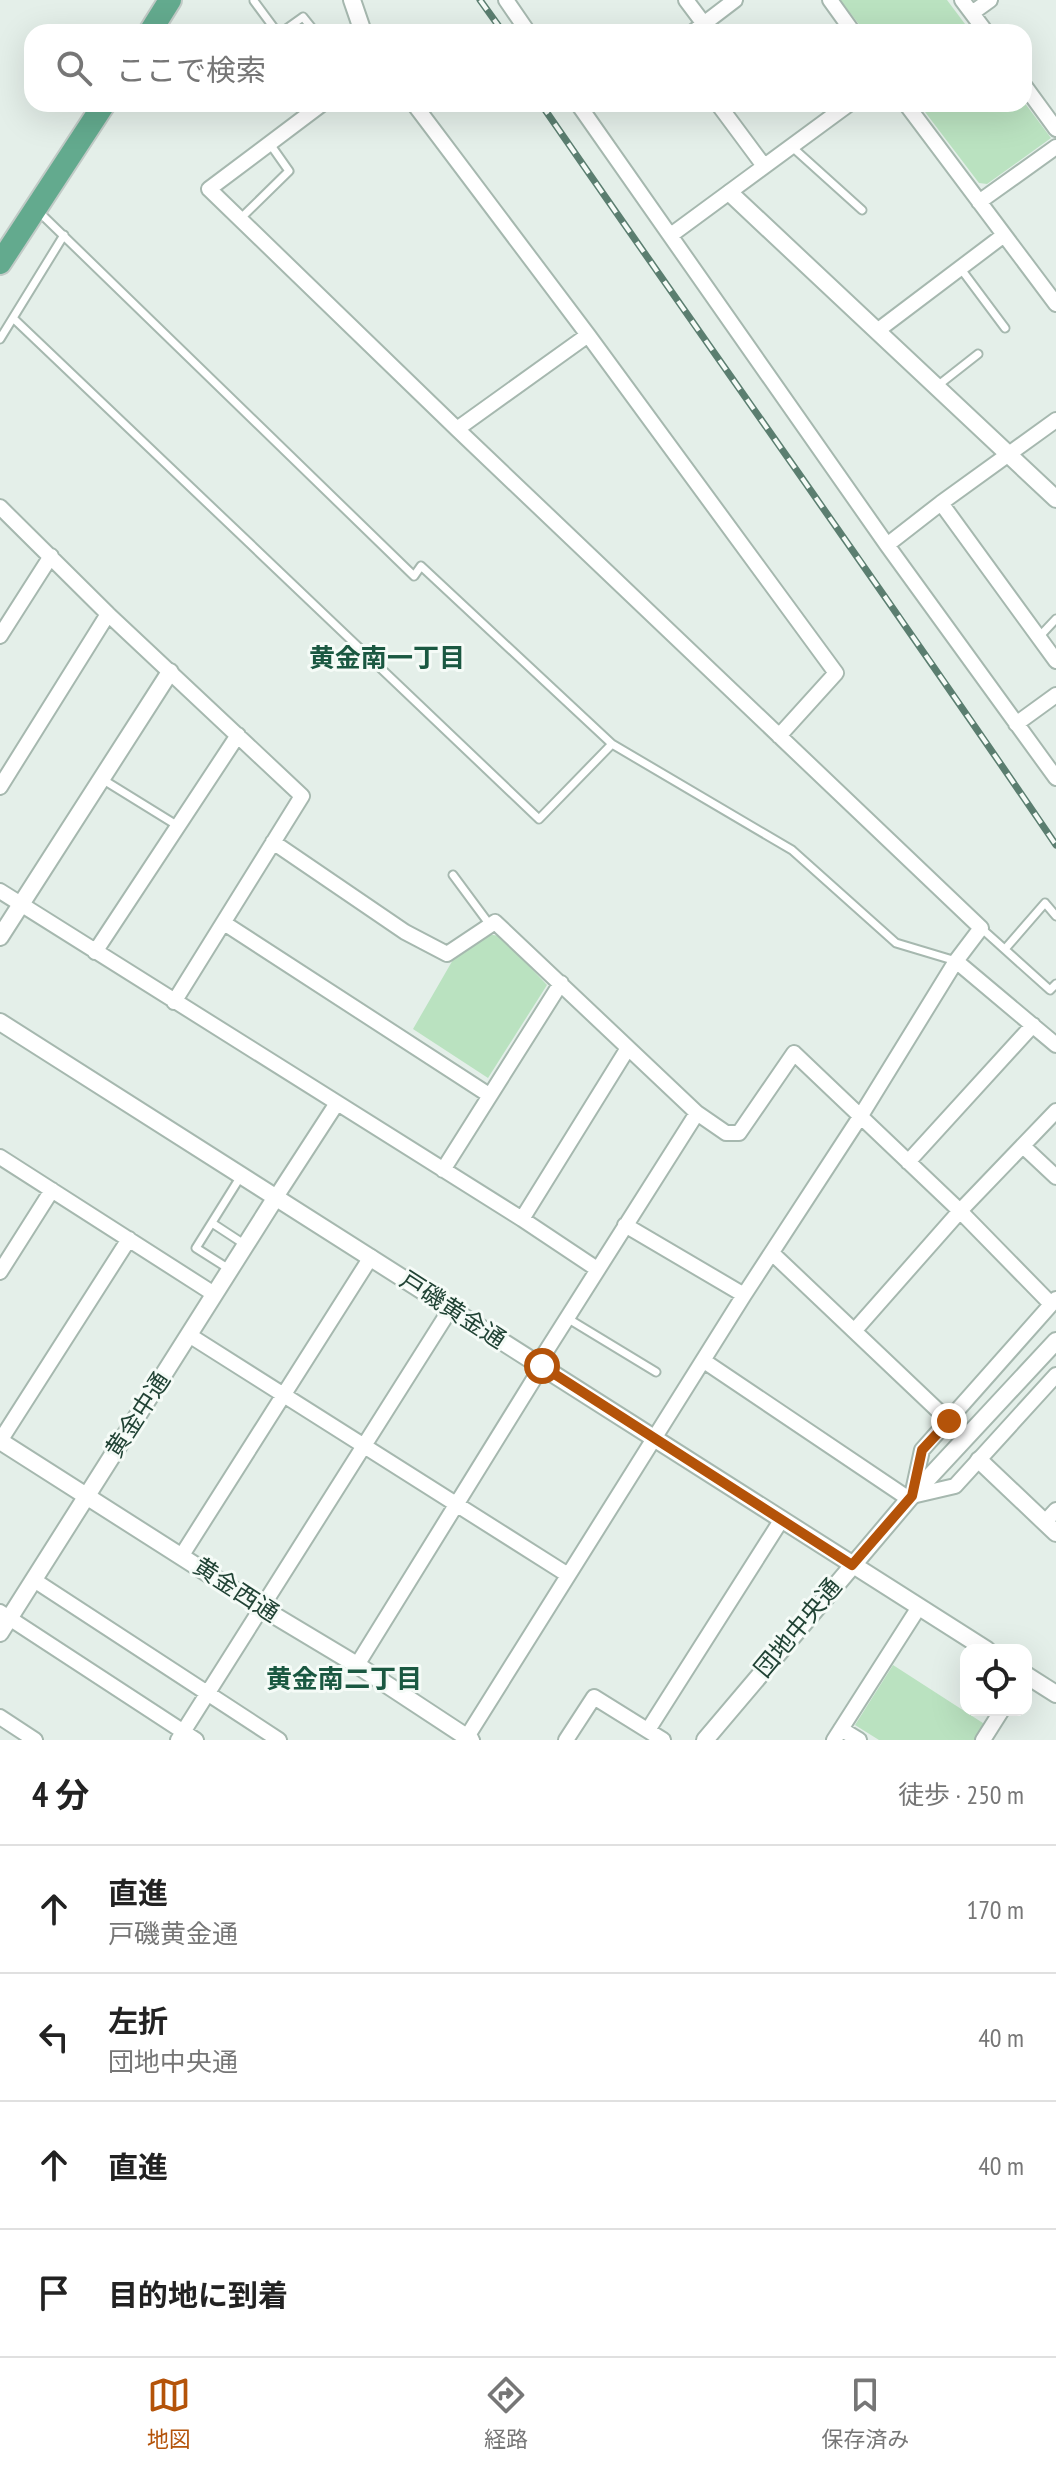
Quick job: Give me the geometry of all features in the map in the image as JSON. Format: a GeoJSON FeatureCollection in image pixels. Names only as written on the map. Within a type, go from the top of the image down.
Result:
{"type":"FeatureCollection","features":[{"type":"Feature","properties":{"kind":"main road"},"geometry":{"type":"LineString","coordinates":[[155,24],[170,0]]}},
{"type":"Feature","properties":{"kind":"main road"},"geometry":{"type":"LineString","coordinates":[[0,263],[99,112]]}},
{"type":"Feature","properties":{"kind":"street"},"geometry":{"type":"LineString","coordinates":[[352,0],[360,24]]}},
{"type":"Feature","properties":{"kind":"street"},"geometry":{"type":"LineString","coordinates":[[506,0],[522,24]]}},
{"type":"Feature","properties":{"kind":"street"},"geometry":{"type":"LineString","coordinates":[[686,0],[696,24]]}},
{"type":"Feature","properties":{"kind":"street"},"geometry":{"type":"LineString","coordinates":[[703,24],[735,0]]}},
{"type":"Feature","properties":{"kind":"street"},"geometry":{"type":"LineString","coordinates":[[830,0],[847,24]]}},
{"type":"Feature","properties":{"kind":"street"},"geometry":{"type":"LineString","coordinates":[[962,0],[980,24]]}},
{"type":"Feature","properties":{"kind":"street"},"geometry":{"type":"LineString","coordinates":[[972,13],[990,0]]}},
{"type":"Feature","properties":{"kind":"street"},"geometry":{"type":"LineString","coordinates":[[1032,96],[1056,129]]}},
{"type":"Feature","properties":{"kind":"street"},"geometry":{"type":"LineString","coordinates":[[312,112],[209,189],[981,928],[956,961],[860,1117],[744,1295],[468,1739]]}},
{"type":"Feature","properties":{"kind":"street"},"geometry":{"type":"LineString","coordinates":[[420,112],[836,673],[779,736]]}},
{"type":"Feature","properties":{"kind":"street"},"geometry":{"type":"LineString","coordinates":[[584,112],[887,545],[1056,778]]}},
{"type":"Feature","properties":{"kind":"street"},"geometry":{"type":"LineString","coordinates":[[724,112],[764,166]]}},
{"type":"Feature","properties":{"kind":"street"},"geometry":{"type":"LineString","coordinates":[[671,235],[838,112]]}},
{"type":"Feature","properties":{"kind":"street"},"geometry":{"type":"LineString","coordinates":[[912,112],[1056,304]]}},
{"type":"Feature","properties":{"kind":"street"},"geometry":{"type":"LineString","coordinates":[[979,202],[1056,147]]}},
{"type":"Feature","properties":{"kind":"street"},"geometry":{"type":"LineString","coordinates":[[730,193],[1056,499]]}},
{"type":"Feature","properties":{"kind":"street"},"geometry":{"type":"LineString","coordinates":[[877,331],[1004,235]]}},
{"type":"Feature","properties":{"kind":"street"},"geometry":{"type":"LineString","coordinates":[[457,429],[588,335]]}},
{"type":"Feature","properties":{"kind":"street"},"geometry":{"type":"LineString","coordinates":[[887,545],[1056,420]]}},
{"type":"Feature","properties":{"kind":"street"},"geometry":{"type":"LineString","coordinates":[[941,503],[1056,661]]}},
{"type":"Feature","properties":{"kind":"street"},"geometry":{"type":"LineString","coordinates":[[0,507],[108,614],[302,796],[174,1002]]}},
{"type":"Feature","properties":{"kind":"street"},"geometry":{"type":"LineString","coordinates":[[0,636],[51,556]]}},
{"type":"Feature","properties":{"kind":"street"},"geometry":{"type":"LineString","coordinates":[[0,787],[108,614]]}},
{"type":"Feature","properties":{"kind":"street"},"geometry":{"type":"LineString","coordinates":[[0,937],[170,672]]}},
{"type":"Feature","properties":{"kind":"street"},"geometry":{"type":"LineString","coordinates":[[1016,724],[1056,695]]}},
{"type":"Feature","properties":{"kind":"street"},"geometry":{"type":"LineString","coordinates":[[95,952],[238,735]]}},
{"type":"Feature","properties":{"kind":"street"},"geometry":{"type":"LineString","coordinates":[[273,842],[405,932],[447,954],[495,922],[697,1113],[726,1133],[739,1133],[794,1053],[1054,1301],[922,1450],[911,1497]]}},
{"type":"Feature","properties":{"kind":"street"},"geometry":{"type":"LineString","coordinates":[[0,891],[597,1269]]}},
{"type":"Feature","properties":{"kind":"street"},"geometry":{"type":"LineString","coordinates":[[224,923],[489,1095]]}},
{"type":"Feature","properties":{"kind":"street"},"geometry":{"type":"LineString","coordinates":[[956,961],[1056,1045]]}},
{"type":"Feature","properties":{"kind":"street"},"geometry":{"type":"LineString","coordinates":[[443,1170],[561,983]]}},
{"type":"Feature","properties":{"kind":"street","name":"戸磯黄金通"},"geometry":{"type":"LineString","coordinates":[[0,1022],[978,1644]]}},
{"type":"Feature","properties":{"kind":"street"},"geometry":{"type":"LineString","coordinates":[[908,1162],[1033,1025]]}},
{"type":"Feature","properties":{"kind":"street"},"geometry":{"type":"LineString","coordinates":[[522,1219],[628,1048]]}},
{"type":"Feature","properties":{"kind":"street"},"geometry":{"type":"LineString","coordinates":[[276,1197],[337,1103]]}},
{"type":"Feature","properties":{"kind":"street"},"geometry":{"type":"LineString","coordinates":[[855,1330],[960,1211],[1056,1111]]}},
{"type":"Feature","properties":{"kind":"street"},"geometry":{"type":"LineString","coordinates":[[357,1665],[597,1269],[697,1113]]}},
{"type":"Feature","properties":{"kind":"street"},"geometry":{"type":"LineString","coordinates":[[1024,1147],[1056,1177]]}},
{"type":"Feature","properties":{"kind":"street"},"geometry":{"type":"LineString","coordinates":[[0,1157],[214,1294]]}},
{"type":"Feature","properties":{"kind":"street"},"geometry":{"type":"LineString","coordinates":[[0,1272],[52,1190]]}},
{"type":"Feature","properties":{"kind":"street","name":"黄金中通"},"geometry":{"type":"LineString","coordinates":[[0,1633],[5,1615],[34,1580],[276,1197]]}},
{"type":"Feature","properties":{"kind":"street"},"geometry":{"type":"LineString","coordinates":[[625,1225],[744,1295]]}},
{"type":"Feature","properties":{"kind":"street"},"geometry":{"type":"LineString","coordinates":[[0,1441],[129,1239]]}},
{"type":"Feature","properties":{"kind":"street"},"geometry":{"type":"LineString","coordinates":[[772,1253],[949,1421]]}},
{"type":"Feature","properties":{"kind":"street"},"geometry":{"type":"LineString","coordinates":[[182,1555],[371,1257]]}},
{"type":"Feature","properties":{"kind":"street"},"geometry":{"type":"LineString","coordinates":[[5,1615],[186,1737],[208,1694],[451,1308]]}},
{"type":"Feature","properties":{"kind":"street"},"geometry":{"type":"LineString","coordinates":[[189,1335],[568,1575]]}},
{"type":"Feature","properties":{"kind":"street","name":"団地中央通"},"geometry":{"type":"LineString","coordinates":[[713,1737],[852,1565],[1056,1341]]}},
{"type":"Feature","properties":{"kind":"street"},"geometry":{"type":"LineString","coordinates":[[704,1361],[911,1497],[955,1486],[1056,1375]]}},
{"type":"Feature","properties":{"kind":"street","name":"黄金西通"},"geometry":{"type":"LineString","coordinates":[[0,1441],[357,1665],[468,1739]]}},
{"type":"Feature","properties":{"kind":"street"},"geometry":{"type":"LineString","coordinates":[[979,1460],[1052,1522]]}},
{"type":"Feature","properties":{"kind":"street"},"geometry":{"type":"LineString","coordinates":[[648,1730],[782,1519]]}},
{"type":"Feature","properties":{"kind":"street"},"geometry":{"type":"LineString","coordinates":[[34,1580],[279,1740]]}},
{"type":"Feature","properties":{"kind":"street"},"geometry":{"type":"LineString","coordinates":[[859,1740],[838,1735],[919,1607]]}},
{"type":"Feature","properties":{"kind":"street"},"geometry":{"type":"LineString","coordinates":[[1032,1678],[1055,1691]]}},
{"type":"Feature","properties":{"kind":"street"},"geometry":{"type":"LineString","coordinates":[[566,1740],[594,1697],[663,1740]]}},
{"type":"Feature","properties":{"kind":"street"},"geometry":{"type":"LineString","coordinates":[[983,1740],[998,1716]]}},
{"type":"Feature","properties":{"kind":"street"},"geometry":{"type":"LineString","coordinates":[[0,1717],[35,1740]]}},
{"type":"Feature","properties":{"kind":"lane"},"geometry":{"type":"LineString","coordinates":[[254,1],[273,24]]}},
{"type":"Feature","properties":{"kind":"lane"},"geometry":{"type":"LineString","coordinates":[[292,24],[303,17],[309,24]]}},
{"type":"Feature","properties":{"kind":"lane"},"geometry":{"type":"LineString","coordinates":[[240,219],[289,171],[270,144]]}},
{"type":"Feature","properties":{"kind":"lane"},"geometry":{"type":"LineString","coordinates":[[791,146],[862,210]]}},
{"type":"Feature","properties":{"kind":"lane"},"geometry":{"type":"LineString","coordinates":[[35,208],[414,576],[421,566],[612,744],[792,850],[896,943],[956,961]]}},
{"type":"Feature","properties":{"kind":"lane"},"geometry":{"type":"LineString","coordinates":[[0,339],[64,235]]}},
{"type":"Feature","properties":{"kind":"lane"},"geometry":{"type":"LineString","coordinates":[[960,268],[1005,328]]}},
{"type":"Feature","properties":{"kind":"lane"},"geometry":{"type":"LineString","coordinates":[[13,318],[539,819],[612,744]]}},
{"type":"Feature","properties":{"kind":"lane"},"geometry":{"type":"LineString","coordinates":[[936,387],[978,354]]}},
{"type":"Feature","properties":{"kind":"lane"},"geometry":{"type":"LineString","coordinates":[[1039,637],[1056,619]]}},
{"type":"Feature","properties":{"kind":"lane"},"geometry":{"type":"LineString","coordinates":[[102,779],[178,826]]}},
{"type":"Feature","properties":{"kind":"lane"},"geometry":{"type":"LineString","coordinates":[[453,875],[490,925]]}},
{"type":"Feature","properties":{"kind":"lane"},"geometry":{"type":"LineString","coordinates":[[1005,949],[1045,903],[1056,916]]}},
{"type":"Feature","properties":{"kind":"lane"},"geometry":{"type":"LineString","coordinates":[[981,928],[1050,990],[1056,984]]}},
{"type":"Feature","properties":{"kind":"lane"},"geometry":{"type":"LineString","coordinates":[[230,1269],[196,1248],[242,1174]]}},
{"type":"Feature","properties":{"kind":"lane"},"geometry":{"type":"LineString","coordinates":[[212,1223],[246,1245]]}},
{"type":"Feature","properties":{"kind":"lane"},"geometry":{"type":"LineString","coordinates":[[567,1318],[656,1372]]}},
{"type":"Feature","properties":{"kind":"green space"},"geometry":{"type":"Polygon","coordinates":[[[840,0],[947,0],[965,24],[859,24],[840,0]]]}},
{"type":"Feature","properties":{"kind":"green space"},"geometry":{"type":"Polygon","coordinates":[[[925,112],[1032,112],[1051,138],[987,184],[979,183],[925,112]]]}},
{"type":"Feature","properties":{"kind":"green space"},"geometry":{"type":"Polygon","coordinates":[[[486,934],[500,936],[547,985],[488,1078],[413,1029],[454,958],[486,934]]]}},
{"type":"Feature","properties":{"kind":"green space"},"geometry":{"type":"Polygon","coordinates":[[[893,1665],[960,1708],[960,1716],[972,1716],[986,1725],[976,1740],[879,1740],[855,1725],[893,1665]]]}},
{"type":"Feature","properties":{"kind":"railway"},"geometry":{"type":"LineString","coordinates":[[480,0],[497,24]]}},
{"type":"Feature","properties":{"kind":"railway"},"geometry":{"type":"LineString","coordinates":[[547,112],[1056,845]]}},
{"type":"Feature","properties":{"kind":"district","name":"黄金南一丁目"},"geometry":{"type":"Point","coordinates":[387,658]}},
{"type":"Feature","properties":{"kind":"district","name":"黄金南二丁目"},"geometry":{"type":"Point","coordinates":[344,1679]}},
{"type":"Feature","properties":{"kind":"route"},"geometry":{"type":"LineString","coordinates":[[542,1366],[852,1565],[912,1496],[922,1450],[949,1421]]}}]}
